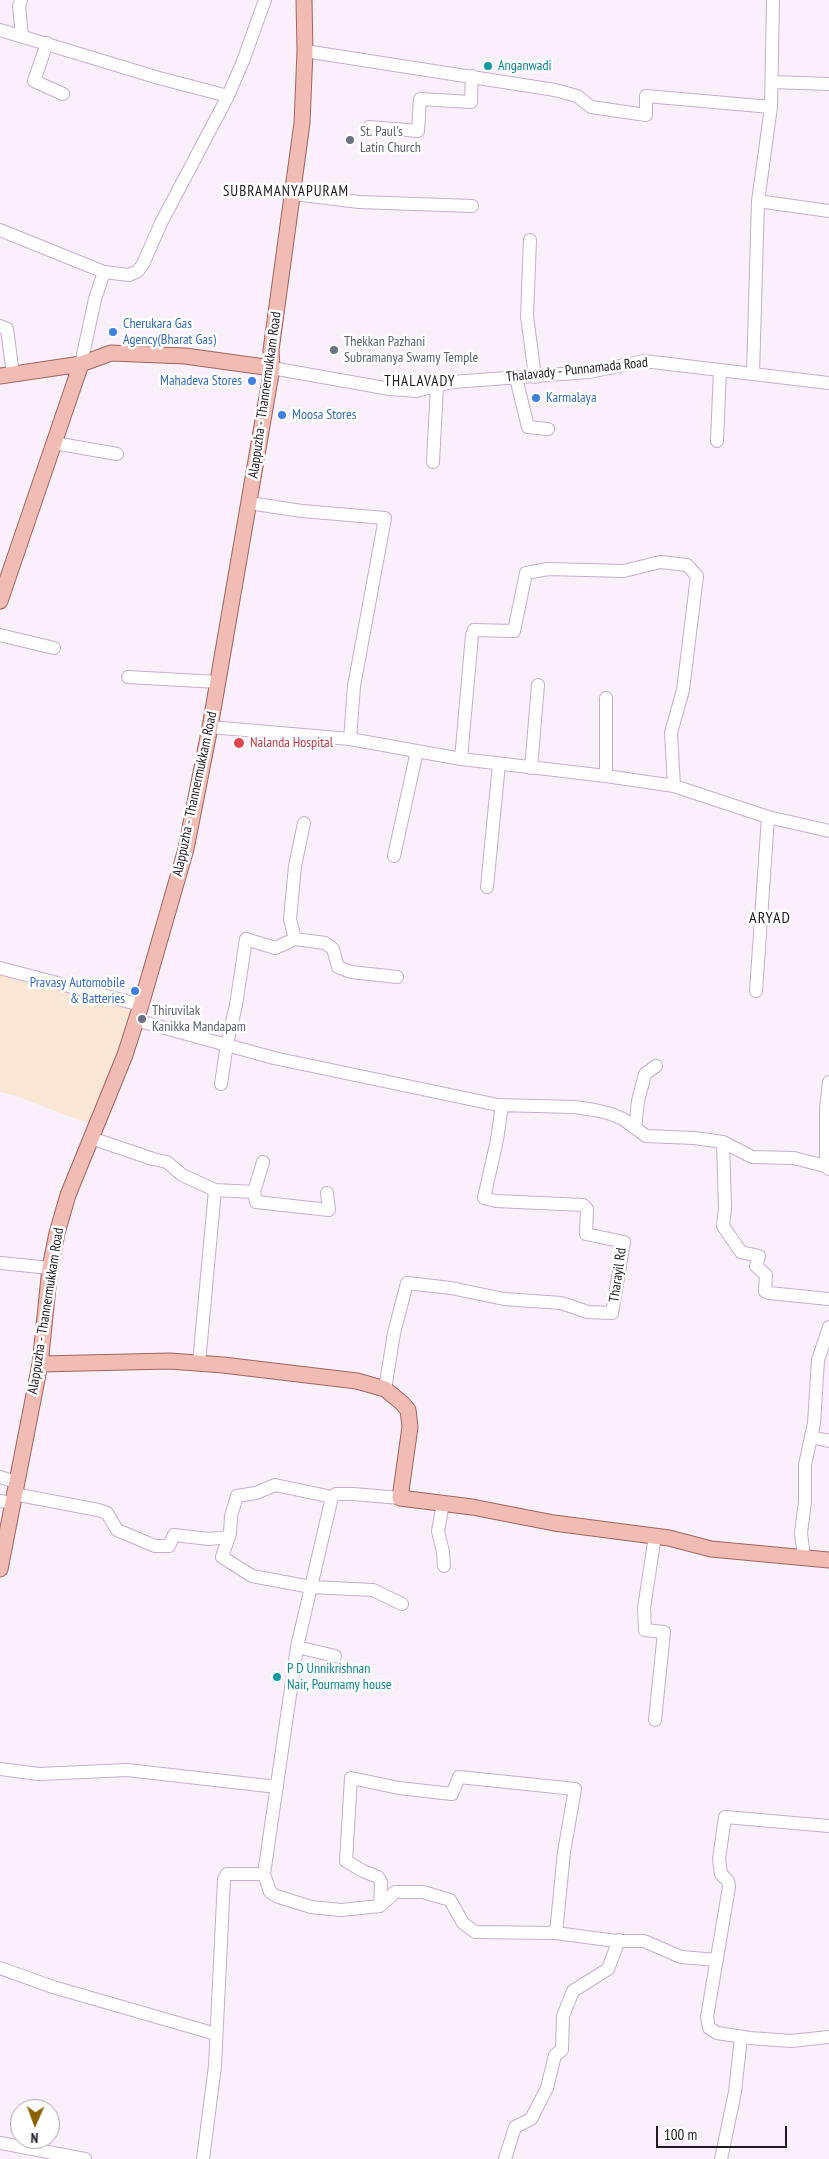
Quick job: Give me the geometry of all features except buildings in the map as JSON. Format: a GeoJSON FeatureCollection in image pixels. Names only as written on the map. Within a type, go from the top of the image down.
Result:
{"type":"FeatureCollection","features":[{"type":"Feature","properties":{"kind":"main road","name":"Alappuzha - Thannermukkam Road"},"geometry":{"type":"LineString","coordinates":[[0,1569],[11,1495],[40,1364],[50,1268],[57,1233],[68,1195],[125,1055],[139,1012],[186,849],[210,727],[272,368],[271,350],[294,194],[302,123],[305,51],[304,0]]}},
{"type":"Feature","properties":{"kind":"main road","name":"Thalavady - Punnamada Road"},"geometry":{"type":"LineString","coordinates":[[7,375],[81,364],[103,355],[120,354],[184,356],[272,368]]}},
{"type":"Feature","properties":{"kind":"main road"},"geometry":{"type":"LineString","coordinates":[[0,601],[81,364]]}},
{"type":"Feature","properties":{"kind":"main road"},"geometry":{"type":"LineString","coordinates":[[40,1364],[170,1361],[357,1381],[385,1389],[408,1410],[410,1422],[400,1498],[554,1523],[655,1536],[711,1549],[829,1560]]}},
{"type":"Feature","properties":{"kind":"street"},"geometry":{"type":"LineString","coordinates":[[21,0],[19,6],[22,36]]}},
{"type":"Feature","properties":{"kind":"street"},"geometry":{"type":"LineString","coordinates":[[0,230],[104,272],[128,276],[138,271],[185,175],[228,96],[265,0]]}},
{"type":"Feature","properties":{"kind":"street"},"geometry":{"type":"LineString","coordinates":[[753,374],[758,201],[772,108],[773,0]]}},
{"type":"Feature","properties":{"kind":"street"},"geometry":{"type":"LineString","coordinates":[[0,30],[159,78],[228,96]]}},
{"type":"Feature","properties":{"kind":"street"},"geometry":{"type":"LineString","coordinates":[[47,43],[34,81],[63,94]]}},
{"type":"Feature","properties":{"kind":"street"},"geometry":{"type":"LineString","coordinates":[[305,51],[554,90],[577,96],[591,106],[646,115],[646,96],[772,108]]}},
{"type":"Feature","properties":{"kind":"street"},"geometry":{"type":"LineString","coordinates":[[369,127],[418,131],[420,99],[470,102],[472,76]]}},
{"type":"Feature","properties":{"kind":"street"},"geometry":{"type":"LineString","coordinates":[[772,82],[829,84]]}},
{"type":"Feature","properties":{"kind":"street"},"geometry":{"type":"LineString","coordinates":[[294,194],[359,202],[472,206]]}},
{"type":"Feature","properties":{"kind":"street"},"geometry":{"type":"LineString","coordinates":[[758,201],[829,211]]}},
{"type":"Feature","properties":{"kind":"street"},"geometry":{"type":"LineString","coordinates":[[530,240],[527,316],[535,377]]}},
{"type":"Feature","properties":{"kind":"street"},"geometry":{"type":"LineString","coordinates":[[81,364],[104,272]]}},
{"type":"Feature","properties":{"kind":"street"},"geometry":{"type":"LineString","coordinates":[[0,326],[7,329],[7,375]]}},
{"type":"Feature","properties":{"kind":"street","name":"Thalavady - Punnamada Road"},"geometry":{"type":"LineString","coordinates":[[272,368],[390,389],[416,391],[464,381],[590,372],[644,361],[829,383]]}},
{"type":"Feature","properties":{"kind":"street"},"geometry":{"type":"LineString","coordinates":[[718,441],[720,370]]}},
{"type":"Feature","properties":{"kind":"street"},"geometry":{"type":"LineString","coordinates":[[516,378],[528,427],[548,429]]}},
{"type":"Feature","properties":{"kind":"street"},"geometry":{"type":"LineString","coordinates":[[433,462],[437,386]]}},
{"type":"Feature","properties":{"kind":"street"},"geometry":{"type":"LineString","coordinates":[[54,443],[117,454]]}},
{"type":"Feature","properties":{"kind":"street"},"geometry":{"type":"LineString","coordinates":[[249,503],[302,511],[385,518],[354,686],[350,739]]}},
{"type":"Feature","properties":{"kind":"street"},"geometry":{"type":"LineString","coordinates":[[461,759],[472,635],[474,630],[514,631],[526,573],[548,570],[624,571],[660,562],[687,565],[697,576],[683,690],[670,733],[674,786]]}},
{"type":"Feature","properties":{"kind":"street"},"geometry":{"type":"LineString","coordinates":[[0,634],[54,648]]}},
{"type":"Feature","properties":{"kind":"street"},"geometry":{"type":"LineString","coordinates":[[128,677],[218,682]]}},
{"type":"Feature","properties":{"kind":"street"},"geometry":{"type":"LineString","coordinates":[[531,768],[538,685]]}},
{"type":"Feature","properties":{"kind":"street"},"geometry":{"type":"LineString","coordinates":[[606,698],[606,776]]}},
{"type":"Feature","properties":{"kind":"street"},"geometry":{"type":"LineString","coordinates":[[210,727],[350,739],[461,759],[674,786],[768,817],[829,831]]}},
{"type":"Feature","properties":{"kind":"street"},"geometry":{"type":"LineString","coordinates":[[394,856],[417,751]]}},
{"type":"Feature","properties":{"kind":"street"},"geometry":{"type":"LineString","coordinates":[[487,887],[499,764]]}},
{"type":"Feature","properties":{"kind":"street"},"geometry":{"type":"LineString","coordinates":[[756,991],[768,817]]}},
{"type":"Feature","properties":{"kind":"street"},"geometry":{"type":"LineString","coordinates":[[295,938],[290,918],[295,866],[304,823]]}},
{"type":"Feature","properties":{"kind":"street"},"geometry":{"type":"LineString","coordinates":[[221,1084],[246,939],[275,948],[295,938],[324,943],[333,949],[338,967],[351,972],[397,977]]}},
{"type":"Feature","properties":{"kind":"street"},"geometry":{"type":"LineString","coordinates":[[0,968],[139,1012],[227,1044],[274,1058],[502,1105],[574,1107],[595,1110],[611,1114],[646,1136],[694,1138],[723,1142],[752,1157],[794,1158],[829,1168]]}},
{"type":"Feature","properties":{"kind":"street"},"geometry":{"type":"LineString","coordinates":[[635,1128],[638,1101],[645,1074],[656,1066]]}},
{"type":"Feature","properties":{"kind":"street"},"geometry":{"type":"LineString","coordinates":[[828,1090],[826,1157],[829,1168]]}},
{"type":"Feature","properties":{"kind":"street","name":"Tharayil Rd"},"geometry":{"type":"LineString","coordinates":[[385,1389],[394,1333],[407,1283],[451,1288],[504,1299],[562,1303],[588,1312],[612,1313],[624,1242],[586,1234],[586,1209],[583,1206],[496,1201],[484,1198],[497,1140],[502,1105]]}},
{"type":"Feature","properties":{"kind":"street"},"geometry":{"type":"LineString","coordinates":[[91,1138],[153,1160],[167,1162],[182,1175],[215,1190],[254,1192]]}},
{"type":"Feature","properties":{"kind":"street"},"geometry":{"type":"LineString","coordinates":[[723,1142],[725,1208],[723,1226],[741,1252],[759,1256],[756,1266],[766,1275],[765,1291],[769,1293],[829,1298]]}},
{"type":"Feature","properties":{"kind":"street"},"geometry":{"type":"LineString","coordinates":[[263,1162],[254,1192],[256,1202],[329,1210],[327,1193]]}},
{"type":"Feature","properties":{"kind":"street"},"geometry":{"type":"LineString","coordinates":[[199,1364],[215,1190]]}},
{"type":"Feature","properties":{"kind":"street"},"geometry":{"type":"LineString","coordinates":[[0,1263],[50,1268]]}},
{"type":"Feature","properties":{"kind":"street"},"geometry":{"type":"LineString","coordinates":[[804,1557],[802,1533],[805,1501],[805,1465],[814,1422],[818,1360],[829,1326]]}},
{"type":"Feature","properties":{"kind":"street"},"geometry":{"type":"LineString","coordinates":[[811,1437],[829,1440]]}},
{"type":"Feature","properties":{"kind":"street"},"geometry":{"type":"LineString","coordinates":[[0,1477],[11,1495],[98,1510],[106,1514],[117,1530],[155,1546],[169,1546],[174,1535],[209,1539],[229,1537]]}},
{"type":"Feature","properties":{"kind":"street"},"geometry":{"type":"LineString","coordinates":[[400,1498],[353,1494],[336,1494],[332,1497],[275,1485],[256,1493],[237,1496],[231,1516],[229,1537],[222,1557],[252,1576],[311,1587],[373,1590],[402,1604]]}},
{"type":"Feature","properties":{"kind":"street"},"geometry":{"type":"LineString","coordinates":[[332,1497],[297,1647],[264,1874],[270,1892],[276,1896],[311,1907],[341,1910],[380,1906],[395,1892],[423,1892],[450,1900],[463,1923],[475,1932],[556,1933],[619,1940],[644,1940],[681,1957],[717,1960]]}},
{"type":"Feature","properties":{"kind":"street"},"geometry":{"type":"LineString","coordinates":[[443,1504],[438,1531],[444,1566]]}},
{"type":"Feature","properties":{"kind":"street"},"geometry":{"type":"LineString","coordinates":[[655,1536],[644,1608],[645,1630],[664,1632],[655,1720]]}},
{"type":"Feature","properties":{"kind":"street"},"geometry":{"type":"LineString","coordinates":[[297,1647],[335,1656]]}},
{"type":"Feature","properties":{"kind":"street"},"geometry":{"type":"LineString","coordinates":[[0,1770],[40,1774],[127,1770],[277,1787]]}},
{"type":"Feature","properties":{"kind":"street"},"geometry":{"type":"LineString","coordinates":[[380,1906],[381,1882],[378,1877],[346,1861],[351,1778],[399,1788],[452,1794],[460,1777],[575,1789],[564,1852],[561,1899],[556,1933]]}},
{"type":"Feature","properties":{"kind":"street"},"geometry":{"type":"LineString","coordinates":[[829,1826],[725,1817],[719,1859],[721,1874],[728,1881],[729,1887],[707,2017],[709,2028],[717,2033],[791,2041],[829,2038]]}},
{"type":"Feature","properties":{"kind":"street"},"geometry":{"type":"LineString","coordinates":[[203,2159],[215,2066],[224,1879],[227,1874],[264,1874]]}},
{"type":"Feature","properties":{"kind":"street"},"geometry":{"type":"LineString","coordinates":[[505,2159],[515,2127],[531,2119],[547,2088],[554,2055],[562,2050],[562,2016],[572,1991],[608,1969],[619,1940]]}},
{"type":"Feature","properties":{"kind":"street"},"geometry":{"type":"LineString","coordinates":[[0,1968],[53,1987],[216,2034]]}},
{"type":"Feature","properties":{"kind":"street"},"geometry":{"type":"LineString","coordinates":[[721,2159],[735,2092],[741,2037]]}},
{"type":"Feature","properties":{"kind":"street"},"geometry":{"type":"LineString","coordinates":[[0,2143],[85,2159]]}},
{"type":"Feature","properties":{"kind":"shaded area"},"geometry":{"type":"Polygon","coordinates":[[[0,973],[135,1007],[95,1126],[13,1095],[0,1092],[0,973]]]}},
{"type":"Feature","properties":{"kind":"place","name":"Anganwadi"},"geometry":{"type":"Point","coordinates":[488,66]}},
{"type":"Feature","properties":{"kind":"place","name":"St. Paul's Latin Church"},"geometry":{"type":"Point","coordinates":[350,140]}},
{"type":"Feature","properties":{"kind":"place","name":"Cherukara Gas Agency(Bharat Gas)"},"geometry":{"type":"Point","coordinates":[113,332]}},
{"type":"Feature","properties":{"kind":"place","name":"Thekkan Pazhani Subramanya Swamy Temple"},"geometry":{"type":"Point","coordinates":[334,350]}},
{"type":"Feature","properties":{"kind":"place","name":"Mahadeva Stores"},"geometry":{"type":"Point","coordinates":[252,381]}},
{"type":"Feature","properties":{"kind":"place","name":"Karmalaya"},"geometry":{"type":"Point","coordinates":[536,398]}},
{"type":"Feature","properties":{"kind":"place","name":"Moosa Stores"},"geometry":{"type":"Point","coordinates":[282,415]}},
{"type":"Feature","properties":{"kind":"place","name":"Nalanda Hospital"},"geometry":{"type":"Point","coordinates":[239,743]}},
{"type":"Feature","properties":{"kind":"place","name":"Pravasy Automobile & Batteries"},"geometry":{"type":"Point","coordinates":[135,991]}},
{"type":"Feature","properties":{"kind":"place","name":"Thiruvilak Kanikka Mandapam"},"geometry":{"type":"Point","coordinates":[142,1019]}},
{"type":"Feature","properties":{"kind":"place","name":"P D Unnikrishnan Nair, Pournamy house"},"geometry":{"type":"Point","coordinates":[277,1677]}},
{"type":"Feature","properties":{"kind":"district","name":"SUBRAMANYAPURAM"},"geometry":{"type":"Point","coordinates":[286,192]}},
{"type":"Feature","properties":{"kind":"district","name":"THALAVADY"},"geometry":{"type":"Point","coordinates":[420,382]}},
{"type":"Feature","properties":{"kind":"district","name":"ARYAD"},"geometry":{"type":"Point","coordinates":[770,918]}}]}
